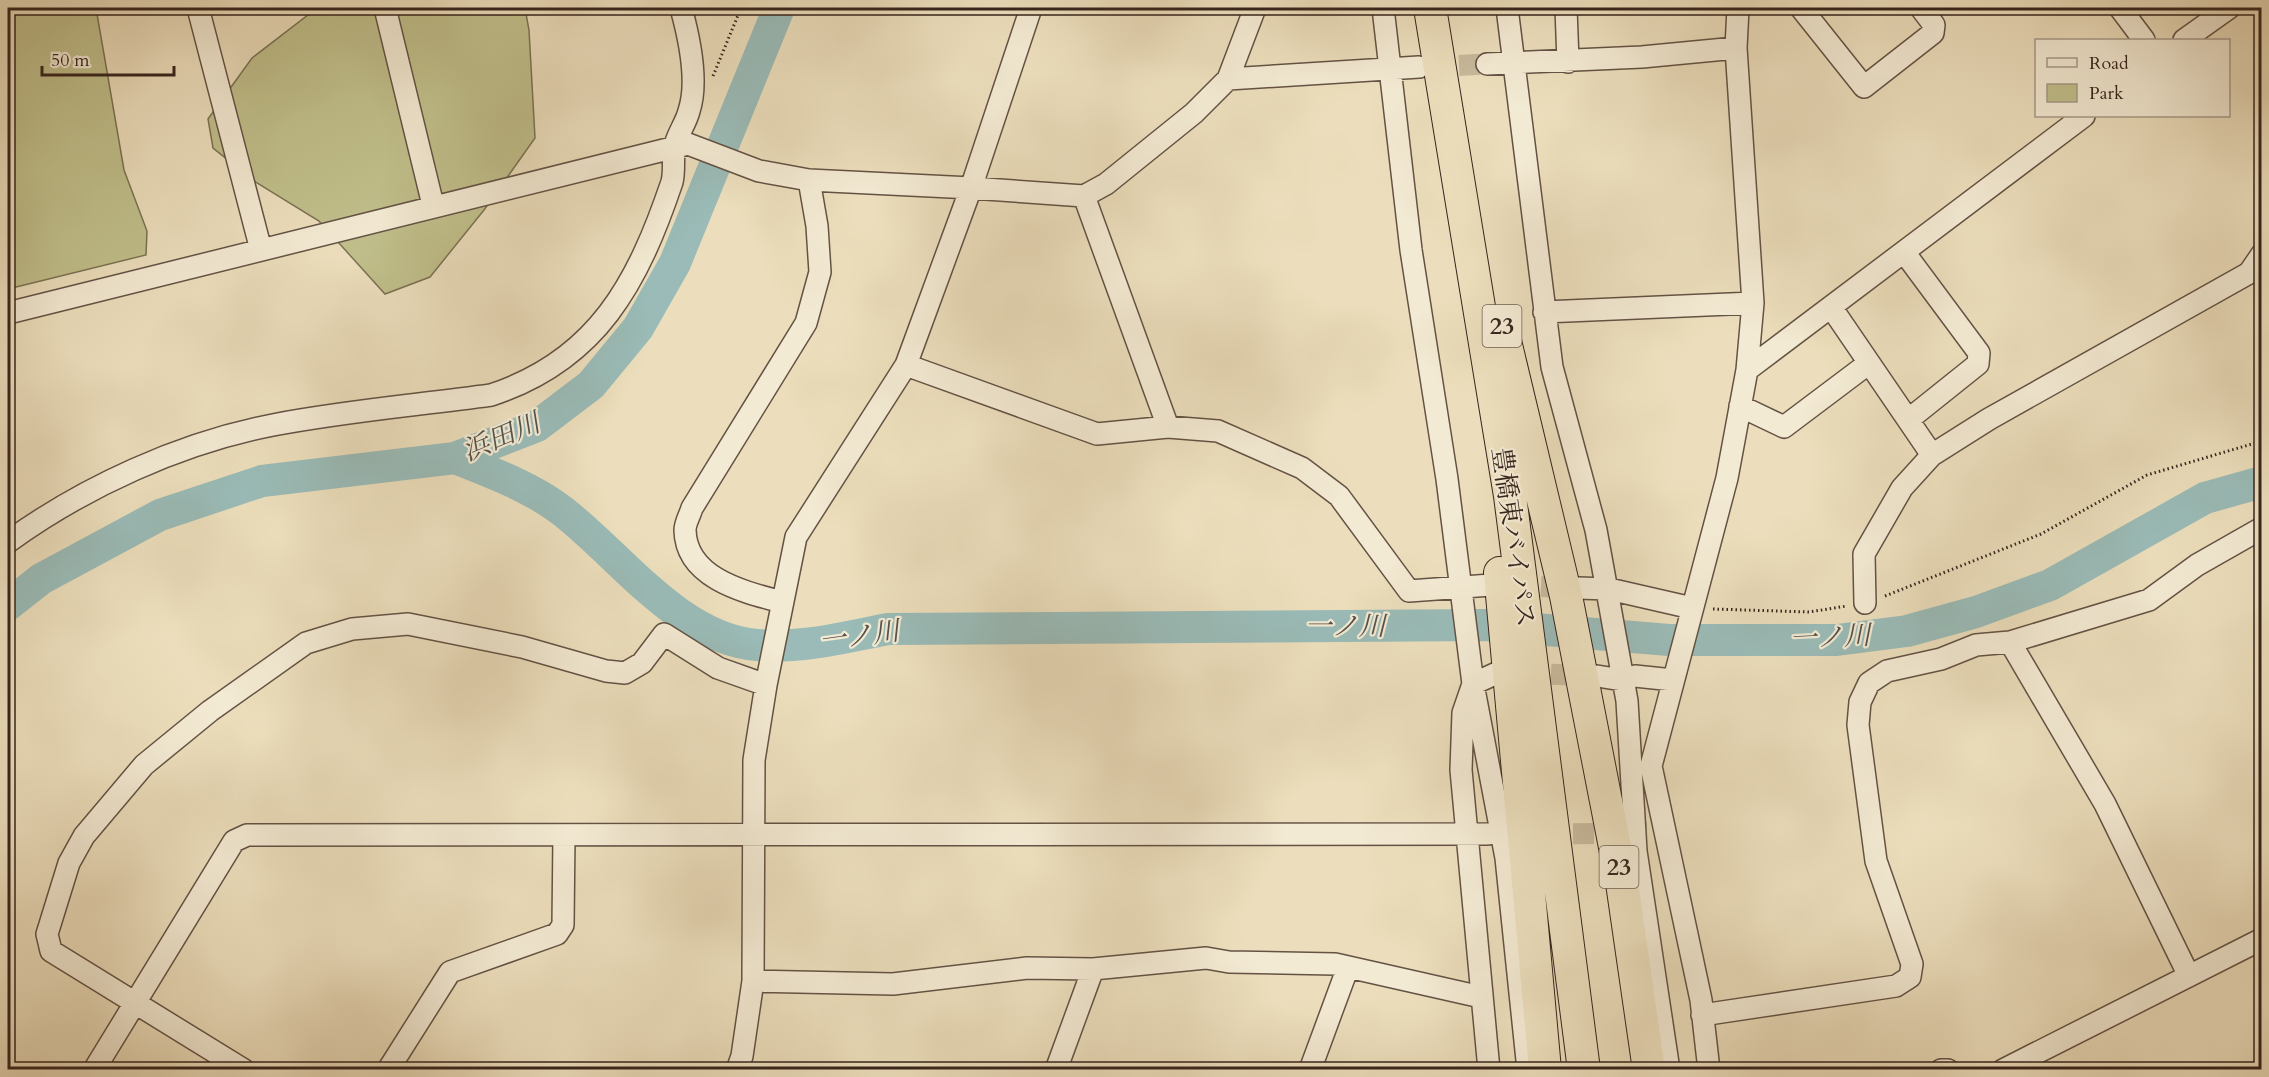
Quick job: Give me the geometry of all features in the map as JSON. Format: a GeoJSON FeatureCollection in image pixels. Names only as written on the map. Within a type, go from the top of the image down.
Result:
{"type":"FeatureCollection","features":[{"type":"Feature","properties":{"kind":"highway","name":"豊橋東バイパス"},"geometry":{"type":"LineString","coordinates":[[1430,8],[1428,62],[1510,496],[1497,544],[1505,590]]}},
{"type":"Feature","properties":{"kind":"highway","name":"23"},"geometry":{"type":"LineString","coordinates":[[1428,62],[1572,592],[1588,671],[1649,1070]]}},
{"type":"Feature","properties":{"kind":"highway","name":"23"},"geometry":{"type":"LineString","coordinates":[[1505,590],[1545,1070]]}},
{"type":"Feature","properties":{"kind":"highway","name":"豊橋東バイパス"},"geometry":{"type":"LineString","coordinates":[[1513,667],[1584,1070]]}},
{"type":"Feature","properties":{"kind":"street"},"geometry":{"type":"LineString","coordinates":[[198,8],[261,250]]}},
{"type":"Feature","properties":{"kind":"street"},"geometry":{"type":"LineString","coordinates":[[385,8],[434,205]]}},
{"type":"Feature","properties":{"kind":"street"},"geometry":{"type":"LineString","coordinates":[[8,542],[42,517],[160,457],[272,425],[491,395],[521,386],[572,354],[616,306],[633,277],[672,179],[690,109],[692,52],[681,8]]}},
{"type":"Feature","properties":{"kind":"street"},"geometry":{"type":"LineString","coordinates":[[737,1070],[742,1056],[753,981],[754,760],[766,682],[796,537],[906,365],[971,188],[1031,8]]}},
{"type":"Feature","properties":{"kind":"street"},"geometry":{"type":"LineString","coordinates":[[8,313],[681,145],[759,171],[809,180],[1084,196],[1106,184],[1185,120],[1228,79],[1255,8]]}},
{"type":"Feature","properties":{"kind":"street"},"geometry":{"type":"LineString","coordinates":[[1383,8],[1412,250],[1462,592],[1473,684],[1506,858],[1528,1070]]}},
{"type":"Feature","properties":{"kind":"street"},"geometry":{"type":"LineString","coordinates":[[1508,8],[1552,367],[1596,530],[1610,596],[1627,701],[1635,851],[1669,1070]]}},
{"type":"Feature","properties":{"kind":"street"},"geometry":{"type":"LineString","coordinates":[[1566,8],[1568,62]]}},
{"type":"Feature","properties":{"kind":"street"},"geometry":{"type":"LineString","coordinates":[[1709,1070],[1702,1015],[1658,833],[1652,766],[1727,478],[1747,370],[1752,303],[1736,48],[1738,8]]}},
{"type":"Feature","properties":{"kind":"street"},"geometry":{"type":"LineString","coordinates":[[1801,8],[1864,87],[1933,33],[1934,25],[1921,8]]}},
{"type":"Feature","properties":{"kind":"street"},"geometry":{"type":"LineString","coordinates":[[2120,8],[2143,39]]}},
{"type":"Feature","properties":{"kind":"street"},"geometry":{"type":"LineString","coordinates":[[2185,39],[2229,8]]}},
{"type":"Feature","properties":{"kind":"street"},"geometry":{"type":"LineString","coordinates":[[1487,64],[1515,61],[1568,62],[1736,48]]}},
{"type":"Feature","properties":{"kind":"street"},"geometry":{"type":"LineString","coordinates":[[1228,79],[1391,68],[1428,62]]}},
{"type":"Feature","properties":{"kind":"street"},"geometry":{"type":"LineString","coordinates":[[1747,370],[2083,117]]}},
{"type":"Feature","properties":{"kind":"street"},"geometry":{"type":"LineString","coordinates":[[781,609],[705,572],[688,547],[685,528],[692,508],[806,323],[820,272],[817,226],[809,180]]}},
{"type":"Feature","properties":{"kind":"street"},"geometry":{"type":"LineString","coordinates":[[1084,196],[1168,427]]}},
{"type":"Feature","properties":{"kind":"street"},"geometry":{"type":"LineString","coordinates":[[1904,252],[1979,353],[1978,364],[1908,420]]}},
{"type":"Feature","properties":{"kind":"street"},"geometry":{"type":"LineString","coordinates":[[1865,603],[1864,554],[1902,488],[1932,455],[1989,419],[2249,273],[2262,254]]}},
{"type":"Feature","properties":{"kind":"street"},"geometry":{"type":"LineString","coordinates":[[1544,312],[1752,303]]}},
{"type":"Feature","properties":{"kind":"street"},"geometry":{"type":"LineString","coordinates":[[1831,307],[1932,455]]}},
{"type":"Feature","properties":{"kind":"street"},"geometry":{"type":"LineString","coordinates":[[1740,406],[1784,427],[1869,363]]}},
{"type":"Feature","properties":{"kind":"street"},"geometry":{"type":"LineString","coordinates":[[906,365],[1096,434],[1168,427],[1218,431],[1302,468],[1339,496],[1409,591],[1505,590]]}},
{"type":"Feature","properties":{"kind":"street"},"geometry":{"type":"LineString","coordinates":[[1702,1015],[1896,986],[1910,977],[1912,964],[1876,861],[1858,725],[1860,702],[1869,683],[1887,671],[1941,659],[1977,645],[2010,642],[2149,600],[2197,565],[2262,528]]}},
{"type":"Feature","properties":{"kind":"street"},"geometry":{"type":"LineString","coordinates":[[1572,592],[1692,608]]}},
{"type":"Feature","properties":{"kind":"street"},"geometry":{"type":"LineString","coordinates":[[244,1070],[51,951],[47,934],[69,863],[84,836],[144,765],[210,711],[306,643],[352,629],[408,624],[522,647],[606,671],[625,673],[642,663],[664,634],[718,668],[766,682]]}},
{"type":"Feature","properties":{"kind":"street"},"geometry":{"type":"LineString","coordinates":[[2010,642],[2105,804],[2189,976]]}},
{"type":"Feature","properties":{"kind":"street"},"geometry":{"type":"LineString","coordinates":[[1489,1070],[1480,998],[1461,770],[1463,713],[1473,684],[1513,667]]}},
{"type":"Feature","properties":{"kind":"street"},"geometry":{"type":"LineString","coordinates":[[1588,671],[1635,676],[1675,676]]}},
{"type":"Feature","properties":{"kind":"street"},"geometry":{"type":"LineString","coordinates":[[94,1070],[234,842],[247,835],[1466,836],[1488,834]]}},
{"type":"Feature","properties":{"kind":"street"},"geometry":{"type":"LineString","coordinates":[[388,1070],[450,972],[557,934],[563,925],[564,835]]}},
{"type":"Feature","properties":{"kind":"street"},"geometry":{"type":"LineString","coordinates":[[2003,1070],[2262,939]]}},
{"type":"Feature","properties":{"kind":"street"},"geometry":{"type":"LineString","coordinates":[[753,981],[893,984],[1027,968],[1092,969],[1206,958],[1229,962],[1335,964],[1480,998]]}},
{"type":"Feature","properties":{"kind":"street"},"geometry":{"type":"LineString","coordinates":[[1310,1070],[1348,967]]}},
{"type":"Feature","properties":{"kind":"street"},"geometry":{"type":"LineString","coordinates":[[1056,1070],[1092,969]]}},
{"type":"Feature","properties":{"kind":"street"},"geometry":{"type":"LineString","coordinates":[[1941,1070],[1948,1070]]}},
{"type":"Feature","properties":{"kind":"path"},"geometry":{"type":"LineString","coordinates":[[712,80],[741,8]]}},
{"type":"Feature","properties":{"kind":"path"},"geometry":{"type":"LineString","coordinates":[[1692,608],[1809,612],[1865,603],[2041,534],[2147,474],[2262,441]]}},
{"type":"Feature","properties":{"kind":"green space"},"geometry":{"type":"Polygon","coordinates":[[[8,8],[96,8],[124,170],[147,231],[146,255],[8,289],[8,8]]]}},
{"type":"Feature","properties":{"kind":"green space"},"geometry":{"type":"Polygon","coordinates":[[[317,8],[525,8],[529,30],[535,138],[484,210],[430,277],[385,294],[319,221],[257,183],[213,148],[208,119],[252,58],[317,8]]]}},
{"type":"Feature","properties":{"kind":"waterway","name":"浜田川"},"geometry":{"type":"LineString","coordinates":[[8,605],[41,579],[160,515],[262,481],[455,458],[537,426],[591,385],[638,328],[675,263],[779,8]]}},
{"type":"Feature","properties":{"kind":"waterway","name":"一ノ川"},"geometry":{"type":"LineString","coordinates":[[455,458],[510,481],[549,501],[652,592],[701,627],[728,639],[773,646],[823,642],[888,629],[1486,625],[1669,640],[1837,640],[1907,631],[1976,612],[2050,585],[2205,498],[2262,482]]}},
{"type":"Feature","properties":{"kind":"tunnel"},"geometry":{"type":"LineString","coordinates":[[1428,67],[1487,64]]}},
{"type":"Feature","properties":{"kind":"tunnel"},"geometry":{"type":"LineString","coordinates":[[1510,585],[1574,588]]}},
{"type":"Feature","properties":{"kind":"tunnel"},"geometry":{"type":"LineString","coordinates":[[1520,673],[1594,676]]}},
{"type":"Feature","properties":{"kind":"tunnel"},"geometry":{"type":"LineString","coordinates":[[1542,834],[1647,833]]}}]}
